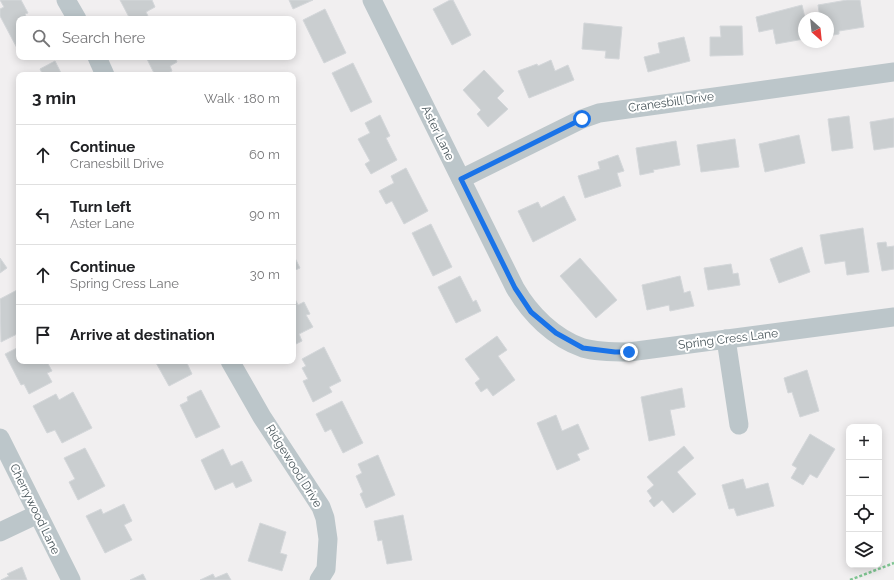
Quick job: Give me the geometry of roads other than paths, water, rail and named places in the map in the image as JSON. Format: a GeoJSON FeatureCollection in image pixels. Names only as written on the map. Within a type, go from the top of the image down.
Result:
{"type":"FeatureCollection","features":[{"type":"Feature","properties":{"kind":"street"},"geometry":{"type":"LineString","coordinates":[[66,0],[75,16]]}},
{"type":"Feature","properties":{"kind":"street","name":"Aster Lane"},"geometry":{"type":"LineString","coordinates":[[372,0],[523,302],[542,322],[565,338]]}},
{"type":"Feature","properties":{"kind":"street"},"geometry":{"type":"LineString","coordinates":[[98,60],[104,72]]}},
{"type":"Feature","properties":{"kind":"street","name":"Cranesbill Drive"},"geometry":{"type":"LineString","coordinates":[[461,179],[582,119],[598,113],[894,72]]}},
{"type":"Feature","properties":{"kind":"street","name":"Spring Cress Lane"},"geometry":{"type":"LineString","coordinates":[[565,338],[583,348],[615,352],[894,317]]}},
{"type":"Feature","properties":{"kind":"street"},"geometry":{"type":"LineString","coordinates":[[726,339],[739,425]]}},
{"type":"Feature","properties":{"kind":"street","name":"Ridgewood Drive"},"geometry":{"type":"LineString","coordinates":[[232,364],[262,416],[320,507],[325,518],[328,539],[326,569],[320,579]]}},
{"type":"Feature","properties":{"kind":"street","name":"Cherrywood Lane"},"geometry":{"type":"LineString","coordinates":[[0,438],[70,580]]}},
{"type":"Feature","properties":{"kind":"street"},"geometry":{"type":"LineString","coordinates":[[0,532],[38,514]]}}]}
